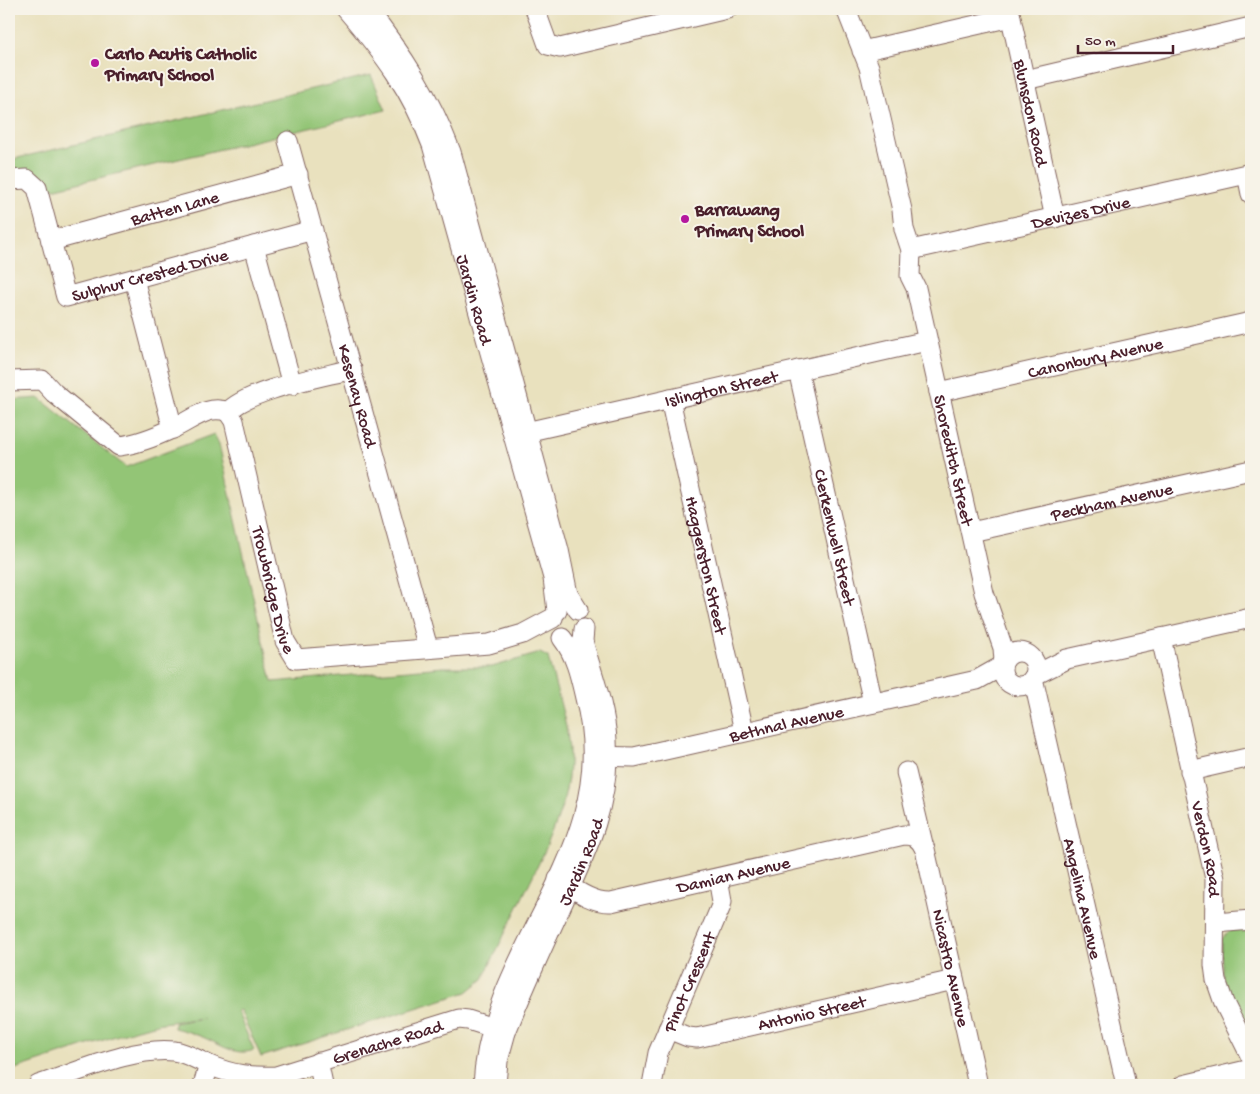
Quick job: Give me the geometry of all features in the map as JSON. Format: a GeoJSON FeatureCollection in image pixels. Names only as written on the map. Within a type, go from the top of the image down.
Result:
{"type":"FeatureCollection","features":[{"type":"Feature","properties":{"kind":"street","name":"Jardin Road"},"geometry":{"type":"LineString","coordinates":[[346,9],[388,59],[419,112],[432,145],[520,433],[559,550],[568,594],[584,618],[583,641],[605,721],[600,757]]}},
{"type":"Feature","properties":{"kind":"street","name":"Jardin Road"},"geometry":{"type":"LineString","coordinates":[[367,9],[396,46],[437,115],[451,152],[520,433],[553,578],[557,625],[574,657],[594,742],[600,757],[605,792],[599,820],[503,996],[496,1085]]}},
{"type":"Feature","properties":{"kind":"street"},"geometry":{"type":"LineString","coordinates":[[535,9],[548,45],[560,48],[694,13],[727,9]]}},
{"type":"Feature","properties":{"kind":"street","name":"Shoreditch Street"},"geometry":{"type":"LineString","coordinates":[[846,9],[875,88],[902,210],[916,249],[910,276],[916,288],[984,593],[998,630],[1003,664]]}},
{"type":"Feature","properties":{"kind":"street"},"geometry":{"type":"LineString","coordinates":[[862,51],[1010,13]]}},
{"type":"Feature","properties":{"kind":"street","name":"Blunsdon Road"},"geometry":{"type":"LineString","coordinates":[[1010,13],[1055,218]]}},
{"type":"Feature","properties":{"kind":"street"},"geometry":{"type":"LineString","coordinates":[[1025,80],[1251,27]]}},
{"type":"Feature","properties":{"kind":"street","name":"Kesenay Road"},"geometry":{"type":"LineString","coordinates":[[288,141],[428,648]]}},
{"type":"Feature","properties":{"kind":"street","name":"Batten Lane"},"geometry":{"type":"LineString","coordinates":[[51,241],[298,174]]}},
{"type":"Feature","properties":{"kind":"street"},"geometry":{"type":"LineString","coordinates":[[1249,174],[1251,194]]}},
{"type":"Feature","properties":{"kind":"street","name":"Devizes Drive"},"geometry":{"type":"LineString","coordinates":[[916,249],[1249,174]]}},
{"type":"Feature","properties":{"kind":"street","name":"Sulphur Crested Drive"},"geometry":{"type":"LineString","coordinates":[[9,180],[27,179],[37,188],[66,297],[313,230]]}},
{"type":"Feature","properties":{"kind":"street"},"geometry":{"type":"LineString","coordinates":[[254,246],[292,385]]}},
{"type":"Feature","properties":{"kind":"street"},"geometry":{"type":"LineString","coordinates":[[134,279],[173,429]]}},
{"type":"Feature","properties":{"kind":"street","name":"Canonbury Avenue"},"geometry":{"type":"LineString","coordinates":[[939,392],[1251,322]]}},
{"type":"Feature","properties":{"kind":"street","name":"Islington Street"},"geometry":{"type":"LineString","coordinates":[[520,433],[927,341]]}},
{"type":"Feature","properties":{"kind":"street"},"geometry":{"type":"LineString","coordinates":[[9,381],[42,380],[54,393],[119,446],[132,445],[173,429],[195,416],[214,409],[228,412],[240,402],[292,385],[352,369]]}},
{"type":"Feature","properties":{"kind":"street","name":"Clerkenwell Street"},"geometry":{"type":"LineString","coordinates":[[798,370],[873,703]]}},
{"type":"Feature","properties":{"kind":"street","name":"Haggerston Street"},"geometry":{"type":"LineString","coordinates":[[670,399],[744,731]]}},
{"type":"Feature","properties":{"kind":"street","name":"Trowbridge Drive"},"geometry":{"type":"LineString","coordinates":[[228,412],[234,420],[285,641],[296,659],[489,644],[557,625],[577,637],[584,629]]}},
{"type":"Feature","properties":{"kind":"street","name":"Peckham Avenue"},"geometry":{"type":"LineString","coordinates":[[971,532],[1251,470]]}},
{"type":"Feature","properties":{"kind":"street"},"geometry":{"type":"LineString","coordinates":[[557,625],[570,606],[578,610]]}},
{"type":"Feature","properties":{"kind":"street"},"geometry":{"type":"LineString","coordinates":[[1067,659],[1011,654],[1003,664],[1004,677],[1024,681],[1067,659],[1251,618]]}},
{"type":"Feature","properties":{"kind":"street","name":"Shoreditch Street"},"geometry":{"type":"LineString","coordinates":[[998,630],[1026,654]]}},
{"type":"Feature","properties":{"kind":"street","name":"Verdon Road"},"geometry":{"type":"LineString","coordinates":[[1161,638],[1215,879],[1216,923],[1214,965],[1216,980],[1224,1004],[1251,1057]]}},
{"type":"Feature","properties":{"kind":"street"},"geometry":{"type":"LineString","coordinates":[[1024,681],[1036,666],[1026,654]]}},
{"type":"Feature","properties":{"kind":"street","name":"Bethnal Avenue"},"geometry":{"type":"LineString","coordinates":[[977,680],[1003,664]]}},
{"type":"Feature","properties":{"kind":"street","name":"Bethnal Avenue"},"geometry":{"type":"LineString","coordinates":[[600,757],[634,756],[977,680],[1024,681]]}},
{"type":"Feature","properties":{"kind":"street","name":"Angelina Avenue"},"geometry":{"type":"LineString","coordinates":[[1024,681],[1041,711],[1126,1085]]}},
{"type":"Feature","properties":{"kind":"street"},"geometry":{"type":"LineString","coordinates":[[1190,771],[1251,757]]}},
{"type":"Feature","properties":{"kind":"street","name":"Nicastro Avenue"},"geometry":{"type":"LineString","coordinates":[[906,772],[919,842],[978,1085]]}},
{"type":"Feature","properties":{"kind":"street","name":"Damian Avenue"},"geometry":{"type":"LineString","coordinates":[[565,883],[603,902],[718,878],[904,835],[919,842]]}},
{"type":"Feature","properties":{"kind":"street","name":"Pinot Crescent"},"geometry":{"type":"LineString","coordinates":[[652,1085],[658,1053],[721,906],[722,901],[718,878]]}},
{"type":"Feature","properties":{"kind":"street"},"geometry":{"type":"LineString","coordinates":[[1216,923],[1251,920]]}},
{"type":"Feature","properties":{"kind":"street","name":"Antonio Street"},"geometry":{"type":"LineString","coordinates":[[668,1029],[688,1037],[697,1038],[954,980]]}},
{"type":"Feature","properties":{"kind":"street","name":"Grenache Road"},"geometry":{"type":"LineString","coordinates":[[46,1084],[135,1054],[158,1050],[176,1051],[209,1065],[246,1077],[276,1076],[458,1019],[468,1020],[499,1030]]}},
{"type":"Feature","properties":{"kind":"street","name":"Jardin Road"},"geometry":{"type":"LineString","coordinates":[[483,1085],[484,1067],[499,1030]]}},
{"type":"Feature","properties":{"kind":"street"},"geometry":{"type":"LineString","coordinates":[[318,1062],[323,1085]]}},
{"type":"Feature","properties":{"kind":"street"},"geometry":{"type":"LineString","coordinates":[[203,1085],[209,1065]]}},
{"type":"Feature","properties":{"kind":"street"},"geometry":{"type":"LineString","coordinates":[[1183,1085],[1251,1069]]}},
{"type":"Feature","properties":{"kind":"green space"},"geometry":{"type":"Polygon","coordinates":[[[371,75],[386,110],[44,191],[9,174],[9,160],[371,75]]]}},
{"type":"Feature","properties":{"kind":"green space"},"geometry":{"type":"Polygon","coordinates":[[[39,398],[126,467],[214,434],[219,444],[272,682],[443,667],[492,667],[540,653],[548,657],[568,738],[569,769],[562,805],[550,840],[483,979],[467,992],[261,1057],[240,1010],[237,1011],[254,1050],[247,1052],[226,1048],[194,1034],[174,1028],[174,1023],[203,1018],[162,1023],[137,1029],[9,1071],[9,400],[39,398]]]}},
{"type":"Feature","properties":{"kind":"green space"},"geometry":{"type":"Polygon","coordinates":[[[1251,927],[1251,1041],[1223,978],[1222,939],[1229,931],[1251,927]]]}},
{"type":"Feature","properties":{"kind":"place","name":"Carlo Acutis Catholic Primary School"},"geometry":{"type":"Point","coordinates":[95,63]}},
{"type":"Feature","properties":{"kind":"place","name":"Barrawang Primary School"},"geometry":{"type":"Point","coordinates":[685,219]}}]}
